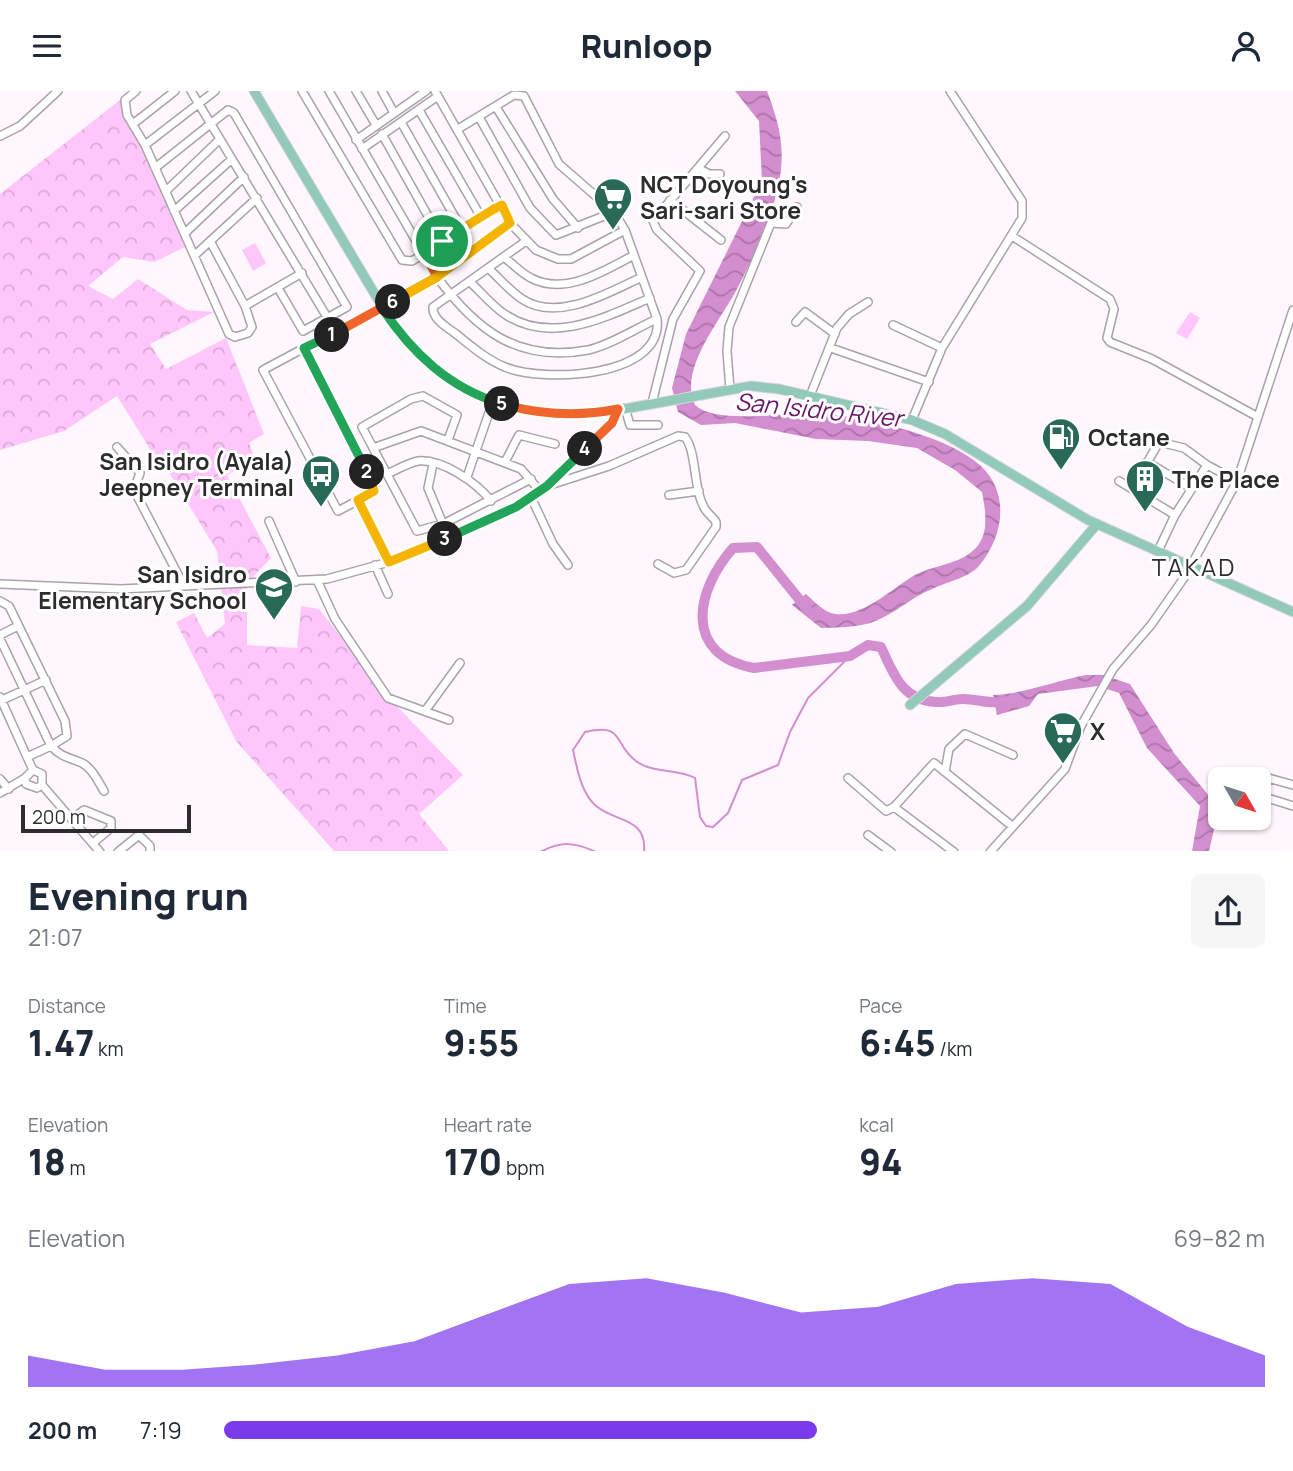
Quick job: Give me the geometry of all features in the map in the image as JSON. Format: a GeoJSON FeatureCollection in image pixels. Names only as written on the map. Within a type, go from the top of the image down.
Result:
{"type":"FeatureCollection","features":[{"type":"Feature","properties":{"kind":"main road"},"geometry":{"type":"LineString","coordinates":[[254,91],[382,308],[405,341],[429,365],[459,386],[493,401],[548,414],[585,414],[622,409],[751,386],[810,396],[912,420],[945,433],[1097,524],[1293,612]]}},
{"type":"Feature","properties":{"kind":"main road"},"geometry":{"type":"LineString","coordinates":[[911,705],[1027,606],[1097,524]]}},
{"type":"Feature","properties":{"kind":"street"},"geometry":{"type":"LineString","coordinates":[[0,136],[20,126],[58,91]]}},
{"type":"Feature","properties":{"kind":"street"},"geometry":{"type":"LineString","coordinates":[[136,91],[125,100],[124,106],[145,145],[232,337],[250,330],[245,306],[210,241]]}},
{"type":"Feature","properties":{"kind":"street"},"geometry":{"type":"LineString","coordinates":[[133,124],[175,91]]}},
{"type":"Feature","properties":{"kind":"street"},"geometry":{"type":"LineString","coordinates":[[191,91],[336,332]]}},
{"type":"Feature","properties":{"kind":"street"},"geometry":{"type":"LineString","coordinates":[[145,145],[215,91]]}},
{"type":"Feature","properties":{"kind":"street"},"geometry":{"type":"LineString","coordinates":[[302,91],[402,260],[412,261],[461,228],[502,205]]}},
{"type":"Feature","properties":{"kind":"street"},"geometry":{"type":"LineString","coordinates":[[329,91],[437,277],[450,294],[489,332],[510,346],[536,351],[590,350],[657,319]]}},
{"type":"Feature","properties":{"kind":"street"},"geometry":{"type":"LineString","coordinates":[[356,91],[376,125]]}},
{"type":"Feature","properties":{"kind":"street"},"geometry":{"type":"LineString","coordinates":[[382,91],[394,113]]}},
{"type":"Feature","properties":{"kind":"street"},"geometry":{"type":"LineString","coordinates":[[356,140],[394,113],[412,95],[426,91]]}},
{"type":"Feature","properties":{"kind":"street"},"geometry":{"type":"LineString","coordinates":[[912,420],[942,348],[1022,218],[1022,201],[950,91]]}},
{"type":"Feature","properties":{"kind":"street"},"geometry":{"type":"LineString","coordinates":[[362,149],[419,110],[437,94],[510,223],[526,241],[546,255],[571,259],[625,230]]}},
{"type":"Feature","properties":{"kind":"street"},"geometry":{"type":"LineString","coordinates":[[458,129],[514,95],[524,96],[559,164],[614,212],[625,230],[657,319],[658,331],[650,347],[605,370],[569,376],[523,373],[503,367],[474,349],[435,317],[433,307],[526,241]]}},
{"type":"Feature","properties":{"kind":"street"},"geometry":{"type":"LineString","coordinates":[[496,107],[553,199],[578,228]]}},
{"type":"Feature","properties":{"kind":"street"},"geometry":{"type":"LineString","coordinates":[[155,168],[228,110],[234,113],[347,304],[345,310],[303,331],[278,288]]}},
{"type":"Feature","properties":{"kind":"street"},"geometry":{"type":"LineString","coordinates":[[419,110],[481,217]]}},
{"type":"Feature","properties":{"kind":"street"},"geometry":{"type":"LineString","coordinates":[[478,117],[540,221],[556,235],[614,212]]}},
{"type":"Feature","properties":{"kind":"street"},"geometry":{"type":"LineString","coordinates":[[401,122],[461,228]]}},
{"type":"Feature","properties":{"kind":"street"},"geometry":{"type":"LineString","coordinates":[[382,134],[442,241]]}},
{"type":"Feature","properties":{"kind":"street"},"geometry":{"type":"LineString","coordinates":[[652,403],[673,319],[701,271],[653,224],[654,217],[725,136]]}},
{"type":"Feature","properties":{"kind":"street"},"geometry":{"type":"LineString","coordinates":[[166,191],[220,139]]}},
{"type":"Feature","properties":{"kind":"street"},"geometry":{"type":"LineString","coordinates":[[174,211],[232,159]]}},
{"type":"Feature","properties":{"kind":"street"},"geometry":{"type":"LineString","coordinates":[[698,168],[709,174],[720,174]]}},
{"type":"Feature","properties":{"kind":"street"},"geometry":{"type":"LineString","coordinates":[[185,233],[244,177]]}},
{"type":"Feature","properties":{"kind":"street"},"geometry":{"type":"LineString","coordinates":[[195,255],[257,198]]}},
{"type":"Feature","properties":{"kind":"street"},"geometry":{"type":"LineString","coordinates":[[670,200],[721,240]]}},
{"type":"Feature","properties":{"kind":"street"},"geometry":{"type":"LineString","coordinates":[[730,389],[727,351],[729,327],[771,223],[785,224],[797,207]]}},
{"type":"Feature","properties":{"kind":"street"},"geometry":{"type":"LineString","coordinates":[[304,348],[375,488],[372,493],[338,511],[263,373],[266,367],[437,277],[510,223]]}},
{"type":"Feature","properties":{"kind":"street"},"geometry":{"type":"LineString","coordinates":[[1012,236],[1110,299],[1114,309],[1107,338],[1110,342],[1152,359],[1258,417]]}},
{"type":"Feature","properties":{"kind":"street"},"geometry":{"type":"LineString","coordinates":[[505,258],[530,278],[546,283],[574,283],[634,254]]}},
{"type":"Feature","properties":{"kind":"street"},"geometry":{"type":"LineString","coordinates":[[489,269],[523,300],[542,306],[588,302],[642,277]]}},
{"type":"Feature","properties":{"kind":"street"},"geometry":{"type":"LineString","coordinates":[[245,306],[302,273]]}},
{"type":"Feature","properties":{"kind":"street"},"geometry":{"type":"LineString","coordinates":[[470,282],[504,314],[522,323],[538,326],[579,326],[650,298]]}},
{"type":"Feature","properties":{"kind":"street"},"geometry":{"type":"LineString","coordinates":[[810,396],[835,334],[845,318],[868,302]]}},
{"type":"Feature","properties":{"kind":"street"},"geometry":{"type":"LineString","coordinates":[[991,851],[1065,769],[1084,720],[1113,669],[1151,625],[1191,565],[1237,481],[1293,310]]}},
{"type":"Feature","properties":{"kind":"street"},"geometry":{"type":"LineString","coordinates":[[796,322],[805,312],[835,334]]}},
{"type":"Feature","properties":{"kind":"street"},"geometry":{"type":"LineString","coordinates":[[894,325],[942,348]]}},
{"type":"Feature","properties":{"kind":"street"},"geometry":{"type":"LineString","coordinates":[[831,348],[929,382]]}},
{"type":"Feature","properties":{"kind":"street"},"geometry":{"type":"LineString","coordinates":[[448,440],[457,415],[423,396],[411,399],[362,427],[417,531],[443,524],[531,479]]}},
{"type":"Feature","properties":{"kind":"street"},"geometry":{"type":"LineString","coordinates":[[467,477],[493,401]]}},
{"type":"Feature","properties":{"kind":"street"},"geometry":{"type":"LineString","coordinates":[[0,585],[121,589],[183,584],[317,580],[389,562],[516,507],[543,488],[612,423],[622,409],[630,425],[658,425]]}},
{"type":"Feature","properties":{"kind":"street"},"geometry":{"type":"LineString","coordinates":[[373,448],[421,432],[521,469],[543,488]]}},
{"type":"Feature","properties":{"kind":"street"},"geometry":{"type":"LineString","coordinates":[[505,462],[519,435],[555,444]]}},
{"type":"Feature","properties":{"kind":"street"},"geometry":{"type":"LineString","coordinates":[[543,488],[609,466],[680,435],[690,443],[699,491],[716,527],[686,571],[674,573],[658,563]]}},
{"type":"Feature","properties":{"kind":"street"},"geometry":{"type":"LineString","coordinates":[[1132,489],[1159,442],[1184,448],[1207,465],[1237,481]]}},
{"type":"Feature","properties":{"kind":"street"},"geometry":{"type":"LineString","coordinates":[[117,447],[140,473],[134,490],[183,584]]}},
{"type":"Feature","properties":{"kind":"street"},"geometry":{"type":"LineString","coordinates":[[387,474],[419,461],[433,464],[467,477],[491,501]]}},
{"type":"Feature","properties":{"kind":"street"},"geometry":{"type":"LineString","coordinates":[[1147,462],[1191,488]]}},
{"type":"Feature","properties":{"kind":"street"},"geometry":{"type":"LineString","coordinates":[[433,464],[428,488],[443,524]]}},
{"type":"Feature","properties":{"kind":"street"},"geometry":{"type":"LineString","coordinates":[[1158,551],[1175,515],[1207,465]]}},
{"type":"Feature","properties":{"kind":"street"},"geometry":{"type":"LineString","coordinates":[[1119,481],[1175,515]]}},
{"type":"Feature","properties":{"kind":"street"},"geometry":{"type":"LineString","coordinates":[[669,495],[699,491]]}},
{"type":"Feature","properties":{"kind":"street"},"geometry":{"type":"LineString","coordinates":[[531,497],[553,544],[568,565]]}},
{"type":"Feature","properties":{"kind":"street"},"geometry":{"type":"LineString","coordinates":[[358,500],[389,562]]}},
{"type":"Feature","properties":{"kind":"street"},"geometry":{"type":"LineString","coordinates":[[269,521],[296,582]]}},
{"type":"Feature","properties":{"kind":"street"},"geometry":{"type":"LineString","coordinates":[[375,565],[388,594]]}},
{"type":"Feature","properties":{"kind":"street"},"geometry":{"type":"LineString","coordinates":[[317,580],[335,619],[388,698],[449,720]]}},
{"type":"Feature","properties":{"kind":"street"},"geometry":{"type":"LineString","coordinates":[[0,601],[9,606],[46,680],[68,732],[64,739],[51,747],[27,757]]}},
{"type":"Feature","properties":{"kind":"street"},"geometry":{"type":"LineString","coordinates":[[18,626],[0,637],[51,747],[60,756],[81,763],[91,770],[104,791]]}},
{"type":"Feature","properties":{"kind":"street"},"geometry":{"type":"LineString","coordinates":[[425,711],[460,663]]}},
{"type":"Feature","properties":{"kind":"street"},"geometry":{"type":"LineString","coordinates":[[46,680],[1,699],[33,770],[42,775],[41,785],[73,818],[99,851]]}},
{"type":"Feature","properties":{"kind":"street"},"geometry":{"type":"LineString","coordinates":[[945,772],[949,749],[965,734],[1013,755]]}},
{"type":"Feature","properties":{"kind":"street"},"geometry":{"type":"LineString","coordinates":[[848,778],[886,811],[894,807],[934,763],[1012,827]]}},
{"type":"Feature","properties":{"kind":"street"},"geometry":{"type":"LineString","coordinates":[[0,793],[33,770]]}},
{"type":"Feature","properties":{"kind":"street"},"geometry":{"type":"LineString","coordinates":[[25,778],[31,788],[41,785]]}},
{"type":"Feature","properties":{"kind":"street"},"geometry":{"type":"LineString","coordinates":[[1293,785],[1268,778],[1261,796],[1293,806]]}},
{"type":"Feature","properties":{"kind":"street"},"geometry":{"type":"LineString","coordinates":[[0,779],[9,789]]}},
{"type":"Feature","properties":{"kind":"street"},"geometry":{"type":"LineString","coordinates":[[894,807],[953,851]]}},
{"type":"Feature","properties":{"kind":"street"},"geometry":{"type":"LineString","coordinates":[[73,818],[85,810],[111,821],[111,828],[93,843]]}},
{"type":"Feature","properties":{"kind":"street"},"geometry":{"type":"LineString","coordinates":[[119,851],[139,835],[150,846],[150,851]]}},
{"type":"Feature","properties":{"kind":"street"},"geometry":{"type":"LineString","coordinates":[[868,835],[890,851]]}},
{"type":"Feature","properties":{"kind":"green space"},"geometry":{"type":"Polygon","coordinates":[[[120,100],[185,247],[154,262],[123,257],[88,286],[113,299],[138,279],[187,310],[214,312],[150,344],[166,369],[226,338],[264,434],[249,443],[255,459],[227,475],[271,558],[247,583],[247,645],[297,648],[301,606],[319,609],[390,699],[463,775],[419,814],[449,851],[334,851],[236,741],[176,622],[194,613],[207,638],[225,624],[217,551],[168,471],[153,454],[117,396],[64,431],[0,450],[0,194],[120,100]]]}},
{"type":"Feature","properties":{"kind":"green space"},"geometry":{"type":"Polygon","coordinates":[[[255,243],[266,263],[253,271],[242,250],[255,243]]]}},
{"type":"Feature","properties":{"kind":"green space"},"geometry":{"type":"Polygon","coordinates":[[[1190,312],[1200,318],[1187,339],[1176,333],[1190,312]]]}},
{"type":"Feature","properties":{"kind":"water"},"geometry":{"type":"Polygon","coordinates":[[[735,91],[767,91],[779,129],[781,169],[775,199],[758,246],[697,361],[691,391],[695,405],[719,415],[815,413],[878,422],[926,436],[966,455],[991,477],[997,490],[1000,503],[998,530],[987,556],[978,567],[962,577],[935,587],[877,621],[854,626],[821,628],[792,605],[806,594],[832,613],[847,614],[858,611],[917,574],[966,556],[979,544],[984,532],[982,492],[955,470],[917,448],[868,441],[816,439],[735,423],[701,425],[678,412],[672,388],[686,334],[762,181],[759,121],[735,91]]]}},
{"type":"Feature","properties":{"kind":"water"},"geometry":{"type":"Polygon","coordinates":[[[1086,675],[1103,675],[1130,684],[1174,753],[1208,795],[1208,830],[1214,830],[1209,851],[1192,851],[1200,806],[1147,748],[1119,693],[1098,686],[1038,694],[1029,706],[997,715],[993,695],[1027,690],[1086,675]]]}},
{"type":"Feature","properties":{"kind":"waterway","name":"San Isidro River"},"geometry":{"type":"LineString","coordinates":[[807,609],[757,547],[733,548],[710,583],[704,601],[706,636],[715,650],[731,661],[754,668],[850,656],[868,645],[881,647],[901,684],[915,697],[936,702],[963,699],[1007,701]]}},
{"type":"Feature","properties":{"kind":"waterway"},"geometry":{"type":"LineString","coordinates":[[644,851],[641,832],[629,822],[596,806],[583,787],[573,750],[585,732],[613,732],[629,754],[643,765],[695,778],[700,817],[706,826],[713,827],[728,813],[742,780],[778,765],[790,732],[808,698],[850,656]]}},
{"type":"Feature","properties":{"kind":"waterway"},"geometry":{"type":"LineString","coordinates":[[542,851],[568,844],[594,851]]}},
{"type":"Feature","properties":{"kind":"place","name":"NCT Doyoung's Sari-sari Store"},"geometry":{"type":"Point","coordinates":[613,231]}},
{"type":"Feature","properties":{"kind":"place","name":"Octane"},"geometry":{"type":"Point","coordinates":[1061,471]}},
{"type":"Feature","properties":{"kind":"place","name":"San Isidro (Ayala) Jeepney Terminal"},"geometry":{"type":"Point","coordinates":[321,508]}},
{"type":"Feature","properties":{"kind":"place","name":"The Place"},"geometry":{"type":"Point","coordinates":[1145,513]}},
{"type":"Feature","properties":{"kind":"place","name":"San Isidro Elementary School"},"geometry":{"type":"Point","coordinates":[274,621]}},
{"type":"Feature","properties":{"kind":"place","name":"X"},"geometry":{"type":"Point","coordinates":[1063,765]}},
{"type":"Feature","properties":{"kind":"district","name":"TAKAD"},"geometry":{"type":"Point","coordinates":[1194,566]}},
{"type":"Feature","properties":{"kind":"route"},"geometry":{"type":"LineString","coordinates":[[442,241],[424,252],[437,277],[304,348],[375,488],[372,493],[358,500],[389,562],[516,507],[547,486],[612,423],[618,409],[585,414],[548,414],[523,410],[493,401],[459,386],[429,365],[405,341],[382,308],[437,277],[510,223],[502,205],[442,241]]}}]}
